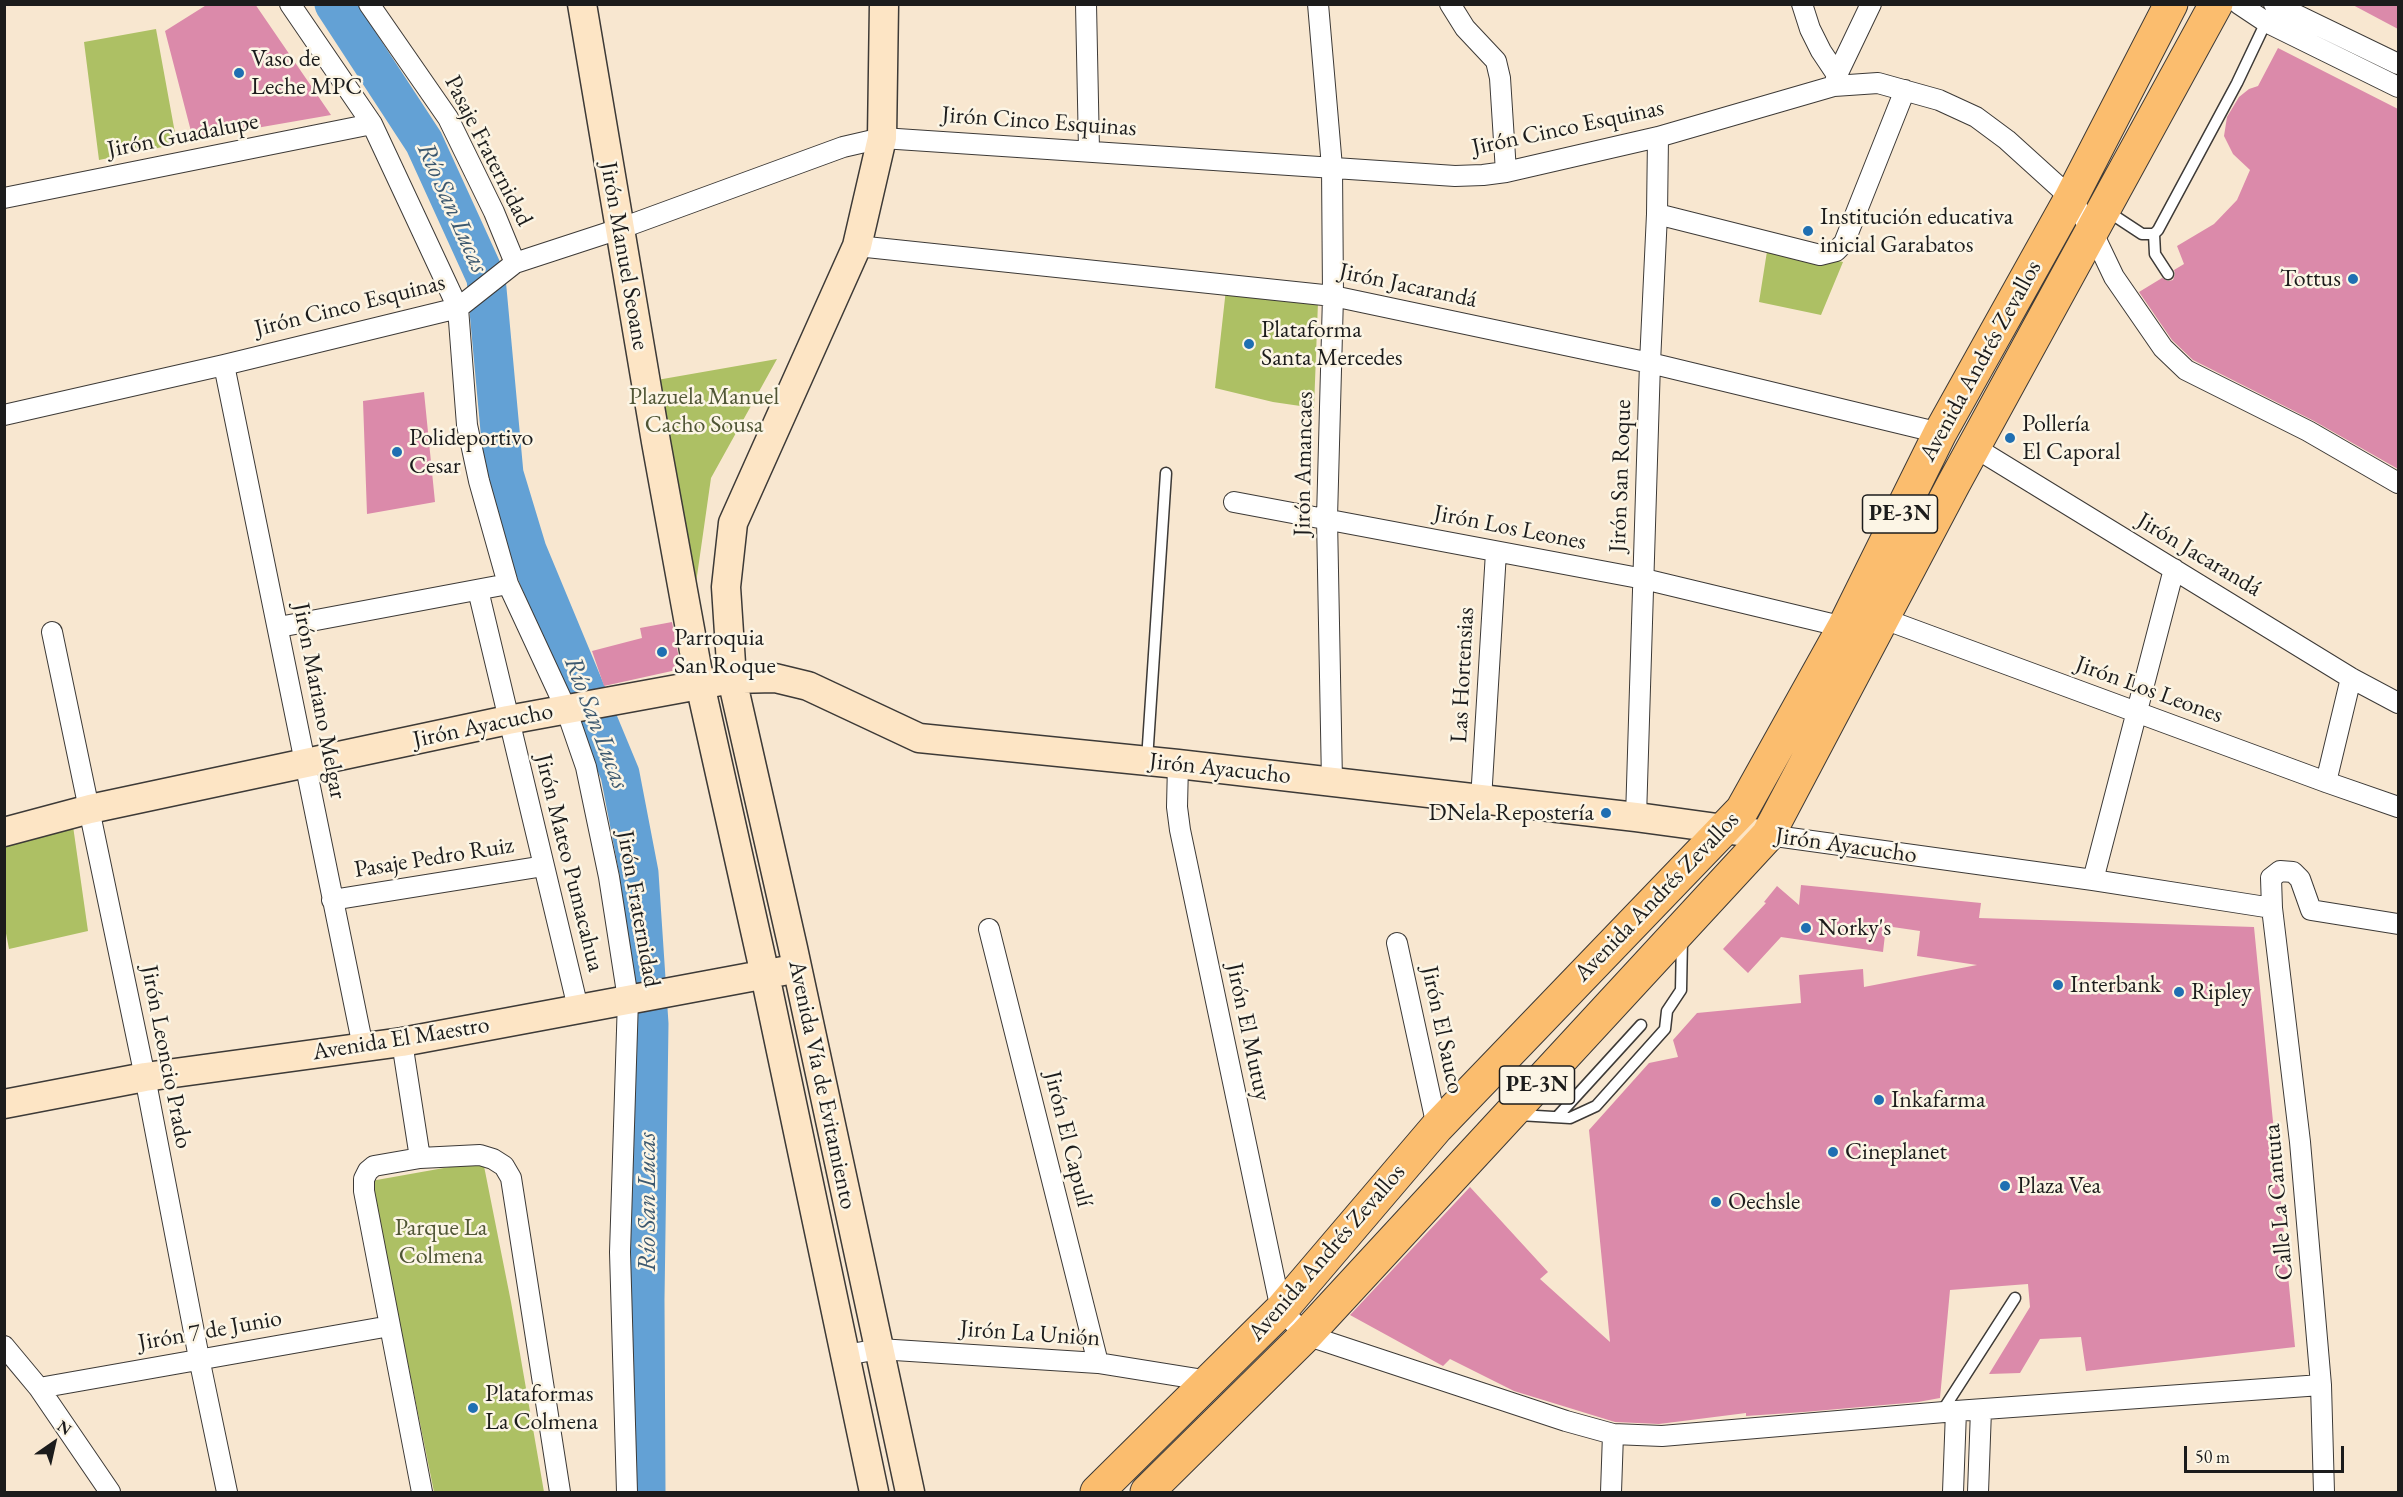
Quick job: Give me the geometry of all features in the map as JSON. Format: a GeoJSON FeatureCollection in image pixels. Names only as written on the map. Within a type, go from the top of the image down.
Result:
{"type":"FeatureCollection","features":[{"type":"Feature","properties":{"kind":"highway","name":"Avenida Andrés Zevallos"},"geometry":{"type":"LineString","coordinates":[[1147,1492],[1306,1335],[1768,835],[1974,447],[2216,4]]}},
{"type":"Feature","properties":{"kind":"highway","name":"Avenida Andrés Zevallos"},"geometry":{"type":"LineString","coordinates":[[1097,1492],[1281,1310],[1437,1126],[1742,810],[1844,627],[1940,433],[2070,198],[2165,6]]}},
{"type":"Feature","properties":{"kind":"street","name":"Jirón Fraternidad"},"geometry":{"type":"LineString","coordinates":[[290,4],[372,124],[458,308],[467,425],[479,481],[508,584],[584,705],[586,767],[635,998],[620,1252],[627,1492]]}},
{"type":"Feature","properties":{"kind":"street","name":"Pasaje Fraternidad"},"geometry":{"type":"LineString","coordinates":[[369,4],[448,118],[494,212],[513,265]]}},
{"type":"Feature","properties":{"kind":"street","name":"Jirón Manuel Seoane"},"geometry":{"type":"LineString","coordinates":[[582,4],[619,229],[700,684]]}},
{"type":"Feature","properties":{"kind":"street","name":"Avenida Vía de Evitamiento"},"geometry":{"type":"LineString","coordinates":[[884,4],[882,138],[857,246],[733,523],[726,587],[732,679],[910,1492]]}},
{"type":"Feature","properties":{"kind":"street"},"geometry":{"type":"LineString","coordinates":[[1086,4],[1089,150]]}},
{"type":"Feature","properties":{"kind":"street","name":"Jirón Amancaes"},"geometry":{"type":"LineString","coordinates":[[1318,4],[1332,167],[1333,296],[1327,518],[1332,782]]}},
{"type":"Feature","properties":{"kind":"street"},"geometry":{"type":"LineString","coordinates":[[1450,4],[1465,28],[1496,61],[1500,78],[1506,172]]}},
{"type":"Feature","properties":{"kind":"street"},"geometry":{"type":"LineString","coordinates":[[1802,4],[1810,30],[1836,81]]}},
{"type":"Feature","properties":{"kind":"street"},"geometry":{"type":"LineString","coordinates":[[1836,81],[1871,4]]}},
{"type":"Feature","properties":{"kind":"street"},"geometry":{"type":"LineString","coordinates":[[2239,4],[2270,13],[2398,64]]}},
{"type":"Feature","properties":{"kind":"street"},"geometry":{"type":"LineString","coordinates":[[2270,13],[2398,87]]}},
{"type":"Feature","properties":{"kind":"street","name":"Jirón Cinco Esquinas"},"geometry":{"type":"LineString","coordinates":[[4,415],[224,365],[458,308],[513,265],[843,147],[882,138],[1455,176],[1506,172],[1658,136],[1836,81],[1878,83],[1939,100],[1976,117],[2007,140],[2070,198],[2098,220],[2120,286],[2163,348],[2186,370],[2308,431],[2398,483]]}},
{"type":"Feature","properties":{"kind":"street"},"geometry":{"type":"LineString","coordinates":[[1657,214],[1820,255],[1836,251],[1845,243],[1905,90]]}},
{"type":"Feature","properties":{"kind":"street","name":"Jirón Guadalupe"},"geometry":{"type":"LineString","coordinates":[[4,198],[372,124]]}},
{"type":"Feature","properties":{"kind":"street","name":"Jirón San Roque"},"geometry":{"type":"LineString","coordinates":[[1636,817],[1658,136]]}},
{"type":"Feature","properties":{"kind":"street","name":"Jirón Jacarandá"},"geometry":{"type":"LineString","coordinates":[[857,246],[1333,296],[1650,363],[1940,433]]}},
{"type":"Feature","properties":{"kind":"street","name":"Jirón Mariano Melgar"},"geometry":{"type":"LineString","coordinates":[[224,365],[363,1047]]}},
{"type":"Feature","properties":{"kind":"street","name":"Jirón Jacarandá"},"geometry":{"type":"LineString","coordinates":[[1974,447],[2351,678],[2398,703]]}},
{"type":"Feature","properties":{"kind":"street","name":"Jirón Los Leones"},"geometry":{"type":"LineString","coordinates":[[1234,502],[1644,579],[1844,627]]}},
{"type":"Feature","properties":{"kind":"street","name":"Las Hortensias"},"geometry":{"type":"LineString","coordinates":[[1481,800],[1496,552]]}},
{"type":"Feature","properties":{"kind":"street"},"geometry":{"type":"LineString","coordinates":[[2093,880],[2174,569]]}},
{"type":"Feature","properties":{"kind":"street"},"geometry":{"type":"LineString","coordinates":[[279,627],[508,584]]}},
{"type":"Feature","properties":{"kind":"street","name":"Jirón Mateo Pumacahua"},"geometry":{"type":"LineString","coordinates":[[478,590],[579,1008]]}},
{"type":"Feature","properties":{"kind":"street","name":"Jirón Los Leones"},"geometry":{"type":"LineString","coordinates":[[1884,619],[2398,807]]}},
{"type":"Feature","properties":{"kind":"street","name":"Jirón Leoncio Prado"},"geometry":{"type":"LineString","coordinates":[[52,632],[145,1077],[227,1492]]}},
{"type":"Feature","properties":{"kind":"street","name":"Jirón Ayacucho"},"geometry":{"type":"LineString","coordinates":[[4,832],[90,809],[508,720],[700,684],[732,679],[775,678],[808,686],[919,738],[1147,760],[1726,828],[2272,908]]}},
{"type":"Feature","properties":{"kind":"street"},"geometry":{"type":"LineString","coordinates":[[2326,782],[2351,678]]}},
{"type":"Feature","properties":{"kind":"street","name":"Avenida Vía de Evitamiento"},"geometry":{"type":"LineString","coordinates":[[700,684],[765,975],[874,1492]]}},
{"type":"Feature","properties":{"kind":"street","name":"Jirón El Mutuy"},"geometry":{"type":"LineString","coordinates":[[1178,764],[1177,807],[1182,838],[1281,1310]]}},
{"type":"Feature","properties":{"kind":"street","name":"Pasaje Pedro Ruiz"},"geometry":{"type":"LineString","coordinates":[[332,900],[544,866]]}},
{"type":"Feature","properties":{"kind":"street"},"geometry":{"type":"LineString","coordinates":[[2272,908],[2271,878],[2280,871],[2293,872],[2300,879],[2311,910],[2398,924]]}},
{"type":"Feature","properties":{"kind":"street","name":"Calle La Cantuta"},"geometry":{"type":"LineString","coordinates":[[2272,908],[2300,1142],[2321,1385],[2324,1492]]}},
{"type":"Feature","properties":{"kind":"street","name":"Jirón El Capulí"},"geometry":{"type":"LineString","coordinates":[[989,928],[1098,1363]]}},
{"type":"Feature","properties":{"kind":"street","name":"Jirón El Sauco"},"geometry":{"type":"LineString","coordinates":[[1397,943],[1437,1126]]}},
{"type":"Feature","properties":{"kind":"street","name":"Avenida El Maestro"},"geometry":{"type":"LineString","coordinates":[[4,1104],[145,1077],[402,1042],[797,969]]}},
{"type":"Feature","properties":{"kind":"street"},"geometry":{"type":"LineString","coordinates":[[402,1042],[420,1158]]}},
{"type":"Feature","properties":{"kind":"street"},"geometry":{"type":"LineString","coordinates":[[422,1492],[364,1191],[364,1179],[374,1166],[420,1158],[480,1155],[494,1159],[504,1166],[512,1178],[560,1492]]}},
{"type":"Feature","properties":{"kind":"street"},"geometry":{"type":"LineString","coordinates":[[1281,1310],[1306,1335],[1613,1434],[1662,1436],[2321,1385]]}},
{"type":"Feature","properties":{"kind":"street","name":"Jirón 7 de Junio"},"geometry":{"type":"LineString","coordinates":[[39,1388],[390,1326]]}},
{"type":"Feature","properties":{"kind":"street"},"geometry":{"type":"LineString","coordinates":[[4,1346],[39,1388],[110,1492]]}},
{"type":"Feature","properties":{"kind":"street","name":"Jirón La Unión"},"geometry":{"type":"LineString","coordinates":[[846,1355],[879,1349],[1098,1363],[1210,1381]]}},
{"type":"Feature","properties":{"kind":"street"},"geometry":{"type":"LineString","coordinates":[[1978,1492],[1981,1410]]}},
{"type":"Feature","properties":{"kind":"street"},"geometry":{"type":"LineString","coordinates":[[1949,1412],[1953,1492]]}},
{"type":"Feature","properties":{"kind":"street"},"geometry":{"type":"LineString","coordinates":[[1611,1492],[1613,1434]]}},
{"type":"Feature","properties":{"kind":"lane"},"geometry":{"type":"LineString","coordinates":[[2098,220],[2142,234],[2154,234],[2158,230],[2218,119],[2270,13]]}},
{"type":"Feature","properties":{"kind":"lane"},"geometry":{"type":"LineString","coordinates":[[2154,234],[2155,254],[2168,274]]}},
{"type":"Feature","properties":{"kind":"lane"},"geometry":{"type":"LineString","coordinates":[[1147,760],[1166,473]]}},
{"type":"Feature","properties":{"kind":"lane"},"geometry":{"type":"LineString","coordinates":[[1510,1114],[1570,1118],[1596,1106],[1665,1029],[1667,1011],[1681,990],[1682,929]]}},
{"type":"Feature","properties":{"kind":"lane"},"geometry":{"type":"LineString","coordinates":[[1557,1117],[1641,1025]]}},
{"type":"Feature","properties":{"kind":"lane"},"geometry":{"type":"LineString","coordinates":[[1949,1412],[2014,1298]]}},
{"type":"Feature","properties":{"kind":"green space"},"geometry":{"type":"Polygon","coordinates":[[[156,29],[177,144],[99,160],[84,42],[156,29]]]}},
{"type":"Feature","properties":{"kind":"green space"},"geometry":{"type":"Polygon","coordinates":[[[1768,245],[1843,262],[1821,315],[1759,302],[1768,245]]]}},
{"type":"Feature","properties":{"kind":"green space"},"geometry":{"type":"Polygon","coordinates":[[[1226,289],[1318,302],[1314,408],[1273,402],[1215,388],[1226,289]]]}},
{"type":"Feature","properties":{"kind":"green space","name":"Plazuela Manuel Cacho Sousa"},"geometry":{"type":"Polygon","coordinates":[[[777,359],[711,478],[696,583],[657,380],[777,359]]]}},
{"type":"Feature","properties":{"kind":"green space"},"geometry":{"type":"Polygon","coordinates":[[[72,819],[88,931],[9,949],[4,923],[4,838],[72,819]]]}},
{"type":"Feature","properties":{"kind":"green space","name":"Parque La Colmena"},"geometry":{"type":"Polygon","coordinates":[[[483,1161],[511,1302],[544,1492],[434,1492],[371,1181],[483,1161]]]}},
{"type":"Feature","properties":{"kind":"building","name":"Vaso de Leche MPC"},"geometry":{"type":"Polygon","coordinates":[[[208,4],[255,4],[331,115],[193,139],[165,31],[208,4]]]}},
{"type":"Feature","properties":{"kind":"building"},"geometry":{"type":"Polygon","coordinates":[[[2351,4],[2398,4],[2398,29],[2351,4]]]}},
{"type":"Feature","properties":{"kind":"building"},"geometry":{"type":"Polygon","coordinates":[[[2278,48],[2398,109],[2398,469],[2314,421],[2193,360],[2172,340],[2139,292],[2162,278],[2168,281],[2173,280],[2174,270],[2184,264],[2177,246],[2214,224],[2237,200],[2250,170],[2233,154],[2224,136],[2227,117],[2239,97],[2249,89],[2258,86],[2278,48]]]}},
{"type":"Feature","properties":{"kind":"building","name":"Polideportivo Cesar"},"geometry":{"type":"Polygon","coordinates":[[[424,392],[435,502],[367,514],[363,401],[424,392]]]}},
{"type":"Feature","properties":{"kind":"building"},"geometry":{"type":"Polygon","coordinates":[[[672,622],[681,669],[604,686],[592,651],[642,638],[640,628],[672,622]]]}},
{"type":"Feature","properties":{"kind":"building"},"geometry":{"type":"Polygon","coordinates":[[[1801,885],[1981,903],[1979,918],[2254,927],[2295,1347],[2086,1371],[2081,1337],[2040,1339],[2020,1373],[1989,1374],[2030,1307],[2028,1284],[1950,1290],[1940,1398],[1804,1412],[1746,1416],[1746,1413],[1659,1424],[1615,1422],[1514,1391],[1450,1359],[1443,1366],[1350,1315],[1470,1187],[1548,1272],[1540,1279],[1610,1342],[1589,1130],[1649,1063],[1678,1057],[1673,1040],[1697,1013],[1801,1003],[1799,975],[1863,969],[1864,987],[1977,965],[1917,956],[1920,931],[1886,926],[1883,952],[1781,937],[1748,973],[1723,949],[1766,903],[1764,902],[1777,886],[1799,905],[1801,885]]]}},
{"type":"Feature","properties":{"kind":"waterway","name":"Río San Lucas"},"geometry":{"type":"LineString","coordinates":[[334,4],[424,142],[486,278],[504,474],[527,550],[620,774],[639,873],[649,1024],[645,1299],[646,1492]]}},
{"type":"Feature","properties":{"kind":"place","name":"Vaso de Leche MPC"},"geometry":{"type":"Point","coordinates":[239,73]}},
{"type":"Feature","properties":{"kind":"place","name":"Institución educativa inicial Garabatos"},"geometry":{"type":"Point","coordinates":[1808,231]}},
{"type":"Feature","properties":{"kind":"place","name":"Tottus"},"geometry":{"type":"Point","coordinates":[2353,279]}},
{"type":"Feature","properties":{"kind":"place","name":"Plataforma Santa Mercedes"},"geometry":{"type":"Point","coordinates":[1249,344]}},
{"type":"Feature","properties":{"kind":"place","name":"Pollería El Caporal"},"geometry":{"type":"Point","coordinates":[2010,438]}},
{"type":"Feature","properties":{"kind":"place","name":"Polideportivo Cesar"},"geometry":{"type":"Point","coordinates":[397,452]}},
{"type":"Feature","properties":{"kind":"place","name":"Parroquia San Roque"},"geometry":{"type":"Point","coordinates":[662,652]}},
{"type":"Feature","properties":{"kind":"place","name":"DNela Repostería"},"geometry":{"type":"Point","coordinates":[1606,813]}},
{"type":"Feature","properties":{"kind":"place","name":"Norky's"},"geometry":{"type":"Point","coordinates":[1806,928]}},
{"type":"Feature","properties":{"kind":"place","name":"Interbank"},"geometry":{"type":"Point","coordinates":[2058,985]}},
{"type":"Feature","properties":{"kind":"place","name":"Ripley"},"geometry":{"type":"Point","coordinates":[2179,992]}},
{"type":"Feature","properties":{"kind":"place","name":"Inkafarma"},"geometry":{"type":"Point","coordinates":[1879,1100]}},
{"type":"Feature","properties":{"kind":"place","name":"Cineplanet"},"geometry":{"type":"Point","coordinates":[1833,1152]}},
{"type":"Feature","properties":{"kind":"place","name":"Plaza Vea"},"geometry":{"type":"Point","coordinates":[2005,1186]}},
{"type":"Feature","properties":{"kind":"place","name":"Oechsle"},"geometry":{"type":"Point","coordinates":[1716,1202]}},
{"type":"Feature","properties":{"kind":"place","name":"Plataformas La Colmena"},"geometry":{"type":"Point","coordinates":[473,1408]}}]}
